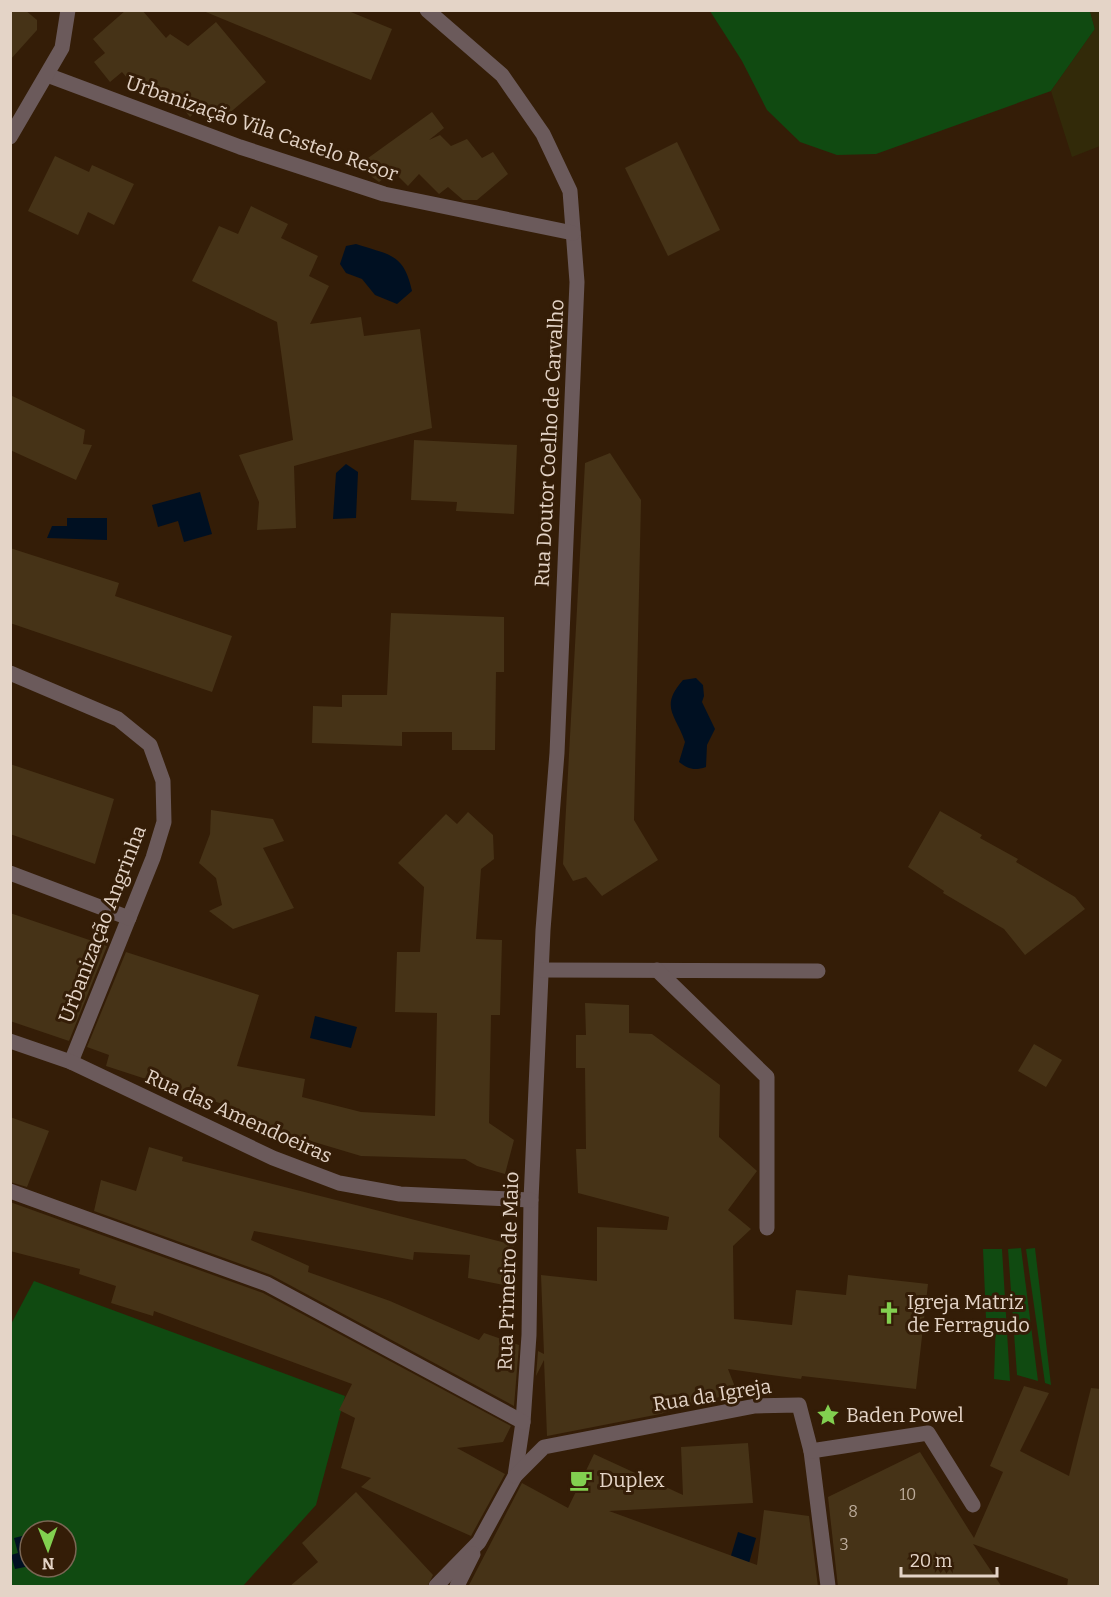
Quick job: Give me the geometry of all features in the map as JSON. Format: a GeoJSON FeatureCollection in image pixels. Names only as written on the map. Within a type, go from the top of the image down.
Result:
{"type":"FeatureCollection","features":[{"type":"Feature","properties":{"kind":"street"},"geometry":{"type":"LineString","coordinates":[[10,137],[62,48],[68,10]]}},
{"type":"Feature","properties":{"kind":"street","name":"Rua Doutor Coelho de Carvalho"},"geometry":{"type":"LineString","coordinates":[[427,10],[502,75],[543,134],[570,191],[577,282],[557,753],[543,930]]}},
{"type":"Feature","properties":{"kind":"street","name":"Urbanização Vila Castelo Resor"},"geometry":{"type":"LineString","coordinates":[[46,75],[240,147],[384,194],[573,233]]}},
{"type":"Feature","properties":{"kind":"street","name":"Urbanização Angrinha"},"geometry":{"type":"LineString","coordinates":[[10,673],[118,719],[150,745],[163,781],[164,822],[153,858],[71,1062]]}},
{"type":"Feature","properties":{"kind":"street"},"geometry":{"type":"LineString","coordinates":[[10,873],[129,918]]}},
{"type":"Feature","properties":{"kind":"street","name":"Rua Primeiro de Maio"},"geometry":{"type":"LineString","coordinates":[[436,1587],[479,1542],[515,1476],[523,1422],[529,1335],[531,1200],[543,930]]}},
{"type":"Feature","properties":{"kind":"street"},"geometry":{"type":"LineString","coordinates":[[542,970],[818,971]]}},
{"type":"Feature","properties":{"kind":"street"},"geometry":{"type":"LineString","coordinates":[[657,970],[767,1077],[767,1228]]}},
{"type":"Feature","properties":{"kind":"street","name":"Rua das Amendoeiras"},"geometry":{"type":"LineString","coordinates":[[10,1041],[71,1062],[273,1158],[339,1183],[400,1194],[531,1200]]}},
{"type":"Feature","properties":{"kind":"street"},"geometry":{"type":"LineString","coordinates":[[10,1191],[267,1284],[523,1422]]}},
{"type":"Feature","properties":{"kind":"street","name":"Rua da Igreja"},"geometry":{"type":"LineString","coordinates":[[515,1476],[544,1447],[755,1407],[799,1405],[811,1451]]}},
{"type":"Feature","properties":{"kind":"street"},"geometry":{"type":"LineString","coordinates":[[828,1587],[811,1451],[928,1433],[973,1505]]}},
{"type":"Feature","properties":{"kind":"street"},"geometry":{"type":"LineString","coordinates":[[458,1587],[479,1542]]}},
{"type":"Feature","properties":{"kind":"green space"},"geometry":{"type":"Polygon","coordinates":[[[710,11],[1090,11],[1095,29],[1051,91],[876,154],[837,155],[800,142],[767,110],[742,61],[710,11]]]}},
{"type":"Feature","properties":{"kind":"green space"},"geometry":{"type":"Polygon","coordinates":[[[1021,1248],[1038,1381],[1017,1375],[1008,1249],[1021,1248]]]}},
{"type":"Feature","properties":{"kind":"green space"},"geometry":{"type":"Polygon","coordinates":[[[1035,1248],[1051,1385],[1045,1383],[1026,1249],[1035,1248]]]}},
{"type":"Feature","properties":{"kind":"green space"},"geometry":{"type":"Polygon","coordinates":[[[983,1249],[1002,1249],[1010,1381],[994,1379],[996,1318],[986,1318],[983,1249]]]}},
{"type":"Feature","properties":{"kind":"green space"},"geometry":{"type":"Polygon","coordinates":[[[34,1281],[345,1396],[316,1505],[243,1586],[11,1586],[10,1326],[34,1281]]]}},
{"type":"Feature","properties":{"kind":"sand"},"geometry":{"type":"Polygon","coordinates":[[[1090,11],[1100,11],[1100,146],[1072,157],[1051,91],[1095,29],[1090,11]]]}},
{"type":"Feature","properties":{"kind":"water"},"geometry":{"type":"Polygon","coordinates":[[[356,244],[386,254],[399,262],[405,269],[412,291],[397,304],[375,295],[362,279],[346,273],[340,264],[346,246],[356,244]]]}},
{"type":"Feature","properties":{"kind":"water"},"geometry":{"type":"Polygon","coordinates":[[[346,464],[358,472],[356,518],[333,519],[336,473],[346,464]]]}},
{"type":"Feature","properties":{"kind":"water"},"geometry":{"type":"Polygon","coordinates":[[[200,492],[212,534],[184,542],[178,521],[158,527],[152,505],[200,492]]]}},
{"type":"Feature","properties":{"kind":"water"},"geometry":{"type":"Polygon","coordinates":[[[67,518],[107,518],[107,540],[47,538],[52,526],[67,526],[67,518]]]}},
{"type":"Feature","properties":{"kind":"water"},"geometry":{"type":"Polygon","coordinates":[[[696,678],[703,685],[702,702],[715,729],[707,745],[706,767],[698,769],[688,768],[679,762],[685,742],[674,718],[671,704],[676,689],[683,680],[696,678]]]}},
{"type":"Feature","properties":{"kind":"water"},"geometry":{"type":"Polygon","coordinates":[[[315,1016],[357,1027],[351,1048],[310,1038],[315,1016]]]}},
{"type":"Feature","properties":{"kind":"water"},"geometry":{"type":"Polygon","coordinates":[[[738,1532],[756,1538],[746,1574],[727,1569],[738,1532]]]}},
{"type":"Feature","properties":{"kind":"water"},"geometry":{"type":"Polygon","coordinates":[[[18,1537],[18,1553],[14,1538],[18,1537]]]}},
{"type":"Feature","properties":{"kind":"water"},"geometry":{"type":"Polygon","coordinates":[[[18,1553],[18,1568],[15,1569],[11,1555],[18,1553]]]}},
{"type":"Feature","properties":{"kind":"building"},"geometry":{"type":"Polygon","coordinates":[[[10,10],[25,10],[37,20],[37,30],[10,60],[10,10]]]}},
{"type":"Feature","properties":{"kind":"building"},"geometry":{"type":"Polygon","coordinates":[[[126,10],[142,10],[166,38],[170,34],[188,46],[216,22],[266,82],[220,121],[205,104],[190,117],[172,95],[164,102],[149,84],[139,92],[122,72],[110,82],[94,62],[105,53],[93,39],[126,10]]]}},
{"type":"Feature","properties":{"kind":"building"},"geometry":{"type":"Polygon","coordinates":[[[201,10],[346,10],[392,29],[371,80],[201,10]]]}},
{"type":"Feature","properties":{"kind":"building"},"geometry":{"type":"Polygon","coordinates":[[[432,112],[444,128],[429,140],[440,135],[451,146],[467,139],[482,158],[493,152],[508,174],[477,200],[463,200],[448,187],[439,194],[419,174],[408,186],[393,171],[379,182],[357,166],[432,112]]]}},
{"type":"Feature","properties":{"kind":"building"},"geometry":{"type":"Polygon","coordinates":[[[677,142],[720,230],[668,256],[625,168],[677,142]]]}},
{"type":"Feature","properties":{"kind":"building"},"geometry":{"type":"Polygon","coordinates":[[[55,156],[89,172],[92,165],[134,184],[114,225],[88,212],[78,235],[28,211],[55,156]]]}},
{"type":"Feature","properties":{"kind":"building"},"geometry":{"type":"Polygon","coordinates":[[[251,206],[288,224],[281,238],[318,256],[309,276],[329,286],[310,324],[361,317],[364,336],[420,329],[432,428],[294,466],[296,528],[257,530],[259,502],[239,455],[293,440],[277,322],[192,281],[219,226],[238,234],[251,206]]]}},
{"type":"Feature","properties":{"kind":"building"},"geometry":{"type":"Polygon","coordinates":[[[10,395],[85,430],[83,444],[92,445],[76,480],[10,450],[10,395]]]}},
{"type":"Feature","properties":{"kind":"building"},"geometry":{"type":"Polygon","coordinates":[[[414,440],[517,445],[514,514],[456,511],[457,502],[411,500],[414,440]]]}},
{"type":"Feature","properties":{"kind":"building"},"geometry":{"type":"Polygon","coordinates":[[[610,453],[641,500],[634,820],[658,860],[602,896],[586,877],[573,881],[563,864],[585,463],[610,453]]]}},
{"type":"Feature","properties":{"kind":"building"},"geometry":{"type":"Polygon","coordinates":[[[10,548],[119,583],[115,596],[232,636],[212,692],[10,623],[10,548]]]}},
{"type":"Feature","properties":{"kind":"building"},"geometry":{"type":"Polygon","coordinates":[[[391,613],[504,617],[504,672],[496,672],[495,750],[452,750],[452,732],[402,732],[402,746],[312,743],[313,706],[342,707],[342,695],[387,695],[391,613]]]}},
{"type":"Feature","properties":{"kind":"building"},"geometry":{"type":"Polygon","coordinates":[[[10,764],[114,799],[95,864],[10,834],[10,764]]]}},
{"type":"Feature","properties":{"kind":"building"},"geometry":{"type":"Polygon","coordinates":[[[211,810],[273,819],[284,841],[263,848],[294,908],[233,929],[209,911],[222,905],[216,878],[199,863],[210,834],[211,810]]]}},
{"type":"Feature","properties":{"kind":"building"},"geometry":{"type":"Polygon","coordinates":[[[940,811],[982,835],[980,838],[1018,859],[1016,862],[1075,897],[1085,909],[1025,955],[1004,929],[943,893],[944,891],[908,867],[940,811]]]}},
{"type":"Feature","properties":{"kind":"building"},"geometry":{"type":"Polygon","coordinates":[[[468,812],[493,835],[494,859],[481,869],[476,939],[502,940],[500,1015],[491,1015],[489,1123],[514,1140],[505,1174],[477,1166],[465,1159],[361,1156],[294,1136],[235,1125],[238,1109],[106,1066],[109,1055],[87,1047],[126,952],[259,995],[237,1066],[305,1079],[302,1097],[361,1112],[435,1116],[437,1013],[395,1012],[397,952],[420,952],[424,887],[398,863],[446,814],[457,824],[468,812]]]}},
{"type":"Feature","properties":{"kind":"building"},"geometry":{"type":"Polygon","coordinates":[[[10,913],[107,946],[69,1041],[10,1021],[10,913]]]}},
{"type":"Feature","properties":{"kind":"building"},"geometry":{"type":"Polygon","coordinates":[[[585,1003],[629,1005],[629,1033],[652,1034],[720,1085],[719,1137],[757,1171],[728,1210],[751,1229],[733,1246],[734,1319],[792,1325],[796,1290],[846,1295],[848,1275],[928,1284],[916,1389],[802,1376],[801,1379],[728,1369],[737,1392],[660,1414],[547,1436],[544,1360],[536,1376],[538,1351],[544,1354],[541,1275],[597,1281],[597,1227],[667,1230],[669,1217],[578,1193],[576,1149],[586,1149],[585,1068],[576,1068],[576,1035],[586,1035],[585,1003]]]}},
{"type":"Feature","properties":{"kind":"building"},"geometry":{"type":"Polygon","coordinates":[[[1034,1044],[1062,1060],[1046,1087],[1018,1071],[1034,1044]]]}},
{"type":"Feature","properties":{"kind":"building"},"geometry":{"type":"Polygon","coordinates":[[[10,1117],[49,1131],[27,1187],[10,1182],[10,1117]]]}},
{"type":"Feature","properties":{"kind":"building"},"geometry":{"type":"Polygon","coordinates":[[[149,1147],[183,1157],[182,1161],[514,1245],[509,1286],[468,1278],[470,1255],[414,1252],[413,1260],[254,1231],[251,1240],[309,1266],[308,1272],[390,1301],[479,1340],[484,1333],[519,1345],[514,1406],[271,1275],[94,1211],[101,1180],[136,1191],[149,1147]]]}},
{"type":"Feature","properties":{"kind":"building"},"geometry":{"type":"Polygon","coordinates":[[[10,1202],[263,1293],[511,1426],[503,1442],[457,1448],[505,1474],[471,1536],[361,1487],[371,1478],[341,1468],[355,1418],[339,1410],[352,1384],[154,1311],[153,1316],[111,1303],[116,1286],[79,1274],[80,1269],[10,1251],[10,1202]]]}},
{"type":"Feature","properties":{"kind":"building"},"geometry":{"type":"Polygon","coordinates":[[[1024,1386],[1049,1393],[1020,1451],[1069,1476],[1091,1388],[1101,1389],[1101,1587],[1067,1587],[1068,1579],[973,1544],[1002,1587],[838,1587],[828,1497],[920,1452],[974,1538],[1003,1472],[990,1466],[1024,1386]]]}},
{"type":"Feature","properties":{"kind":"building"},"geometry":{"type":"Polygon","coordinates":[[[748,1443],[753,1503],[609,1511],[757,1565],[764,1510],[809,1516],[818,1587],[468,1587],[522,1483],[568,1508],[594,1454],[683,1495],[681,1447],[748,1443]]]}},
{"type":"Feature","properties":{"kind":"building"},"geometry":{"type":"Polygon","coordinates":[[[356,1492],[433,1575],[427,1587],[289,1587],[318,1562],[302,1543],[356,1492]]]}},
{"type":"Feature","properties":{"kind":"place","name":"Igreja Matriz de Ferragudo"},"geometry":{"type":"Point","coordinates":[889,1313]}},
{"type":"Feature","properties":{"kind":"place","name":"Baden Powel"},"geometry":{"type":"Point","coordinates":[828,1415]}},
{"type":"Feature","properties":{"kind":"place","name":"Duplex"},"geometry":{"type":"Point","coordinates":[581,1480]}}]}
